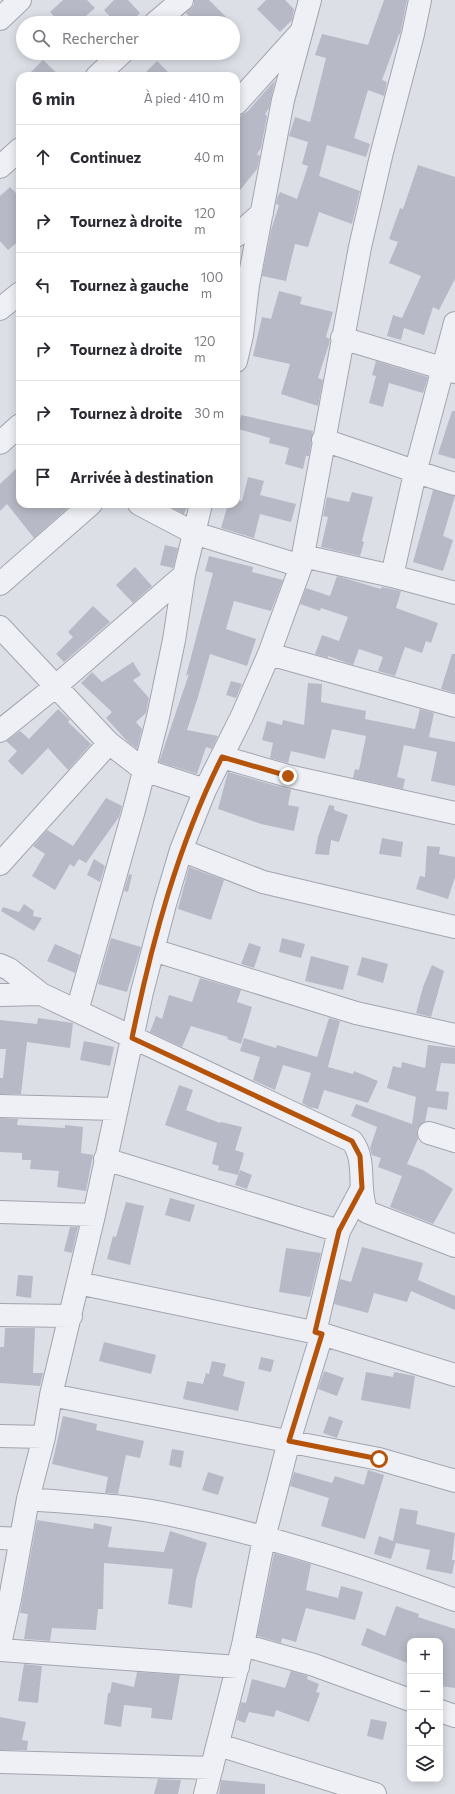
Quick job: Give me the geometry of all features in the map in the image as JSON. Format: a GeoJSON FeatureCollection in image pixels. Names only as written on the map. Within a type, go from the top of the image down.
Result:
{"type":"FeatureCollection","features":[{"type":"Feature","properties":{"kind":"street"},"geometry":{"type":"LineString","coordinates":[[0,19],[20,0]]}},
{"type":"Feature","properties":{"kind":"street"},"geometry":{"type":"LineString","coordinates":[[163,16],[182,0]]}},
{"type":"Feature","properties":{"kind":"street"},"geometry":{"type":"LineString","coordinates":[[240,344],[248,286],[283,100],[310,0]]}},
{"type":"Feature","properties":{"kind":"street"},"geometry":{"type":"LineString","coordinates":[[0,1644],[10,1599],[10,1538],[28,1498],[44,1437],[51,1395],[94,1215],[115,1109],[153,950],[181,850],[205,790],[242,716],[269,654],[302,561],[323,440],[360,248],[420,0]]}},
{"type":"Feature","properties":{"kind":"street"},"geometry":{"type":"LineString","coordinates":[[240,100],[302,30]]}},
{"type":"Feature","properties":{"kind":"street"},"geometry":{"type":"LineString","coordinates":[[101,72],[114,60]]}},
{"type":"Feature","properties":{"kind":"street"},"geometry":{"type":"LineString","coordinates":[[0,167],[16,153]]}},
{"type":"Feature","properties":{"kind":"street"},"geometry":{"type":"LineString","coordinates":[[240,232],[262,213]]}},
{"type":"Feature","properties":{"kind":"street"},"geometry":{"type":"LineString","coordinates":[[0,309],[16,296]]}},
{"type":"Feature","properties":{"kind":"street"},"geometry":{"type":"LineString","coordinates":[[392,576],[415,473],[449,371],[455,323]]}},
{"type":"Feature","properties":{"kind":"street"},"geometry":{"type":"LineString","coordinates":[[342,338],[449,371]]}},
{"type":"Feature","properties":{"kind":"street"},"geometry":{"type":"LineString","coordinates":[[0,443],[16,429]]}},
{"type":"Feature","properties":{"kind":"street"},"geometry":{"type":"LineString","coordinates":[[323,440],[366,453],[415,473],[455,484]]}},
{"type":"Feature","properties":{"kind":"street"},"geometry":{"type":"LineString","coordinates":[[0,584],[86,508]]}},
{"type":"Feature","properties":{"kind":"street"},"geometry":{"type":"LineString","coordinates":[[147,508],[194,533],[302,561],[392,576],[455,593]]}},
{"type":"Feature","properties":{"kind":"street"},"geometry":{"type":"LineString","coordinates":[[77,1012],[158,717],[174,640],[184,575],[200,508]]}},
{"type":"Feature","properties":{"kind":"street"},"geometry":{"type":"LineString","coordinates":[[0,731],[56,686],[184,575]]}},
{"type":"Feature","properties":{"kind":"street"},"geometry":{"type":"LineString","coordinates":[[0,627],[109,743],[144,770],[205,790]]}},
{"type":"Feature","properties":{"kind":"street"},"geometry":{"type":"LineString","coordinates":[[269,654],[455,706]]}},
{"type":"Feature","properties":{"kind":"street"},"geometry":{"type":"LineString","coordinates":[[0,864],[109,743]]}},
{"type":"Feature","properties":{"kind":"street"},"geometry":{"type":"LineString","coordinates":[[222,757],[288,776],[455,813]]}},
{"type":"Feature","properties":{"kind":"street"},"geometry":{"type":"LineString","coordinates":[[181,850],[263,882],[455,928]]}},
{"type":"Feature","properties":{"kind":"street"},"geometry":{"type":"LineString","coordinates":[[153,950],[356,1013],[455,1035]]}},
{"type":"Feature","properties":{"kind":"street"},"geometry":{"type":"LineString","coordinates":[[0,965],[9,969],[41,994],[352,1141],[360,1156],[363,1204],[367,1212],[455,1246]]}},
{"type":"Feature","properties":{"kind":"street"},"geometry":{"type":"LineString","coordinates":[[0,994],[41,994]]}},
{"type":"Feature","properties":{"kind":"street"},"geometry":{"type":"LineString","coordinates":[[0,1106],[115,1109]]}},
{"type":"Feature","properties":{"kind":"street"},"geometry":{"type":"LineString","coordinates":[[429,1133],[455,1140]]}},
{"type":"Feature","properties":{"kind":"street"},"geometry":{"type":"LineString","coordinates":[[105,1159],[339,1231]]}},
{"type":"Feature","properties":{"kind":"street"},"geometry":{"type":"LineString","coordinates":[[205,1794],[219,1745],[238,1667],[264,1538],[319,1333],[339,1231],[362,1188]]}},
{"type":"Feature","properties":{"kind":"street"},"geometry":{"type":"LineString","coordinates":[[0,1212],[94,1215]]}},
{"type":"Feature","properties":{"kind":"street"},"geometry":{"type":"LineString","coordinates":[[78,1283],[319,1333],[455,1375]]}},
{"type":"Feature","properties":{"kind":"street"},"geometry":{"type":"LineString","coordinates":[[0,1315],[71,1316]]}},
{"type":"Feature","properties":{"kind":"street"},"geometry":{"type":"LineString","coordinates":[[51,1395],[379,1459],[455,1481]]}},
{"type":"Feature","properties":{"kind":"street"},"geometry":{"type":"LineString","coordinates":[[0,1436],[44,1437]]}},
{"type":"Feature","properties":{"kind":"street"},"geometry":{"type":"LineString","coordinates":[[28,1498],[119,1507],[175,1516],[324,1554],[455,1600]]}},
{"type":"Feature","properties":{"kind":"street"},"geometry":{"type":"LineString","coordinates":[[243,1645],[314,1665],[407,1699]]}},
{"type":"Feature","properties":{"kind":"street"},"geometry":{"type":"LineString","coordinates":[[0,1650],[238,1667]]}},
{"type":"Feature","properties":{"kind":"street"},"geometry":{"type":"LineString","coordinates":[[443,1712],[455,1716]]}},
{"type":"Feature","properties":{"kind":"street"},"geometry":{"type":"LineString","coordinates":[[219,1745],[375,1794]]}},
{"type":"Feature","properties":{"kind":"street"},"geometry":{"type":"LineString","coordinates":[[0,1762],[212,1768]]}},
{"type":"Feature","properties":{"kind":"building"},"geometry":{"type":"Polygon","coordinates":[[[63,0],[87,0],[95,8],[86,16],[54,16],[50,12],[63,0]]]}},
{"type":"Feature","properties":{"kind":"building"},"geometry":{"type":"Polygon","coordinates":[[[114,0],[128,0],[140,13],[137,16],[110,16],[104,10],[114,0]]]}},
{"type":"Feature","properties":{"kind":"building"},"geometry":{"type":"Polygon","coordinates":[[[194,0],[209,0],[225,16],[189,16],[186,13],[194,5],[194,0]]]}},
{"type":"Feature","properties":{"kind":"building"},"geometry":{"type":"Polygon","coordinates":[[[266,0],[285,0],[294,9],[292,20],[280,32],[257,9],[266,0]]]}},
{"type":"Feature","properties":{"kind":"building"},"geometry":{"type":"Polygon","coordinates":[[[384,0],[407,0],[400,35],[399,34],[382,80],[387,82],[384,96],[368,90],[354,138],[370,144],[366,157],[327,145],[319,176],[360,191],[352,224],[319,212],[308,247],[295,244],[286,281],[262,276],[271,230],[279,205],[276,204],[277,198],[280,192],[297,199],[308,166],[302,164],[308,142],[289,136],[295,117],[310,122],[326,58],[315,55],[322,34],[368,45],[384,0]]]}},
{"type":"Feature","properties":{"kind":"building"},"geometry":{"type":"Polygon","coordinates":[[[43,60],[56,72],[31,72],[43,60]]]}},
{"type":"Feature","properties":{"kind":"building"},"geometry":{"type":"Polygon","coordinates":[[[157,61],[168,72],[146,72],[157,61]]]}},
{"type":"Feature","properties":{"kind":"building"},"geometry":{"type":"Polygon","coordinates":[[[275,80],[269,108],[265,114],[267,116],[261,148],[257,154],[260,156],[257,169],[240,190],[240,116],[248,111],[275,80]]]}},
{"type":"Feature","properties":{"kind":"building"},"geometry":{"type":"Polygon","coordinates":[[[418,165],[455,177],[455,279],[439,310],[433,307],[424,335],[404,328],[401,340],[387,336],[393,315],[402,318],[421,276],[389,263],[398,242],[389,239],[400,208],[403,209],[418,165]]]}},
{"type":"Feature","properties":{"kind":"building"},"geometry":{"type":"Polygon","coordinates":[[[10,187],[16,193],[16,243],[8,250],[0,241],[0,196],[10,187]]]}},
{"type":"Feature","properties":{"kind":"building"},"geometry":{"type":"Polygon","coordinates":[[[279,291],[302,297],[300,304],[333,312],[326,337],[330,339],[329,344],[318,378],[323,380],[318,406],[281,394],[290,364],[253,356],[262,317],[271,319],[279,291]]]}},
{"type":"Feature","properties":{"kind":"building"},"geometry":{"type":"Polygon","coordinates":[[[376,361],[428,377],[423,393],[389,383],[383,407],[369,403],[376,376],[372,375],[376,361]]]}},
{"type":"Feature","properties":{"kind":"building"},"geometry":{"type":"Polygon","coordinates":[[[452,411],[455,411],[455,459],[438,454],[452,411]]]}},
{"type":"Feature","properties":{"kind":"building"},"geometry":{"type":"Polygon","coordinates":[[[241,415],[313,431],[309,456],[306,456],[303,469],[285,464],[289,448],[269,443],[270,438],[240,430],[241,415]]]}},
{"type":"Feature","properties":{"kind":"building"},"geometry":{"type":"Polygon","coordinates":[[[16,469],[16,508],[68,508],[34,538],[7,504],[0,511],[0,484],[16,469]]]}},
{"type":"Feature","properties":{"kind":"building"},"geometry":{"type":"Polygon","coordinates":[[[248,477],[264,481],[260,495],[296,504],[291,522],[260,514],[254,538],[221,528],[227,508],[240,508],[240,501],[242,501],[248,477]]]}},
{"type":"Feature","properties":{"kind":"building"},"geometry":{"type":"Polygon","coordinates":[[[433,490],[455,496],[443,536],[453,540],[443,571],[413,562],[433,490]]]}},
{"type":"Feature","properties":{"kind":"building"},"geometry":{"type":"Polygon","coordinates":[[[352,492],[373,497],[362,541],[364,542],[360,556],[321,547],[328,517],[323,516],[327,497],[349,502],[352,492]]]}},
{"type":"Feature","properties":{"kind":"building"},"geometry":{"type":"Polygon","coordinates":[[[173,508],[186,508],[184,514],[173,508]]]}},
{"type":"Feature","properties":{"kind":"building"},"geometry":{"type":"Polygon","coordinates":[[[165,545],[178,548],[173,568],[160,565],[165,545]]]}},
{"type":"Feature","properties":{"kind":"building"},"geometry":{"type":"Polygon","coordinates":[[[209,556],[253,567],[252,572],[283,580],[271,611],[234,601],[226,629],[256,639],[247,666],[210,654],[187,730],[218,736],[212,749],[206,747],[197,774],[159,762],[189,674],[186,676],[213,573],[205,571],[209,556]]]}},
{"type":"Feature","properties":{"kind":"building"},"geometry":{"type":"Polygon","coordinates":[[[135,567],[152,586],[133,603],[116,585],[135,567]]]}},
{"type":"Feature","properties":{"kind":"building"},"geometry":{"type":"Polygon","coordinates":[[[337,576],[381,589],[382,587],[401,591],[396,608],[438,623],[431,643],[426,641],[422,653],[405,647],[395,676],[378,671],[383,657],[359,649],[353,665],[328,656],[328,658],[315,654],[322,635],[339,641],[348,617],[321,608],[320,611],[300,604],[306,588],[330,596],[337,576]]]}},
{"type":"Feature","properties":{"kind":"building"},"geometry":{"type":"Polygon","coordinates":[[[93,606],[110,622],[64,662],[56,654],[73,637],[68,632],[93,606]]]}},
{"type":"Feature","properties":{"kind":"building"},"geometry":{"type":"Polygon","coordinates":[[[452,654],[455,654],[455,693],[441,689],[452,654]]]}},
{"type":"Feature","properties":{"kind":"building"},"geometry":{"type":"Polygon","coordinates":[[[133,662],[141,675],[133,680],[149,698],[146,713],[136,722],[142,729],[137,749],[127,741],[106,718],[112,712],[81,683],[92,672],[102,682],[133,662]]]}},
{"type":"Feature","properties":{"kind":"building"},"geometry":{"type":"Polygon","coordinates":[[[231,681],[242,684],[236,698],[226,695],[231,681]]]}},
{"type":"Feature","properties":{"kind":"building"},"geometry":{"type":"Polygon","coordinates":[[[308,683],[322,684],[321,702],[366,711],[365,719],[415,729],[420,709],[434,713],[429,737],[455,742],[455,786],[431,781],[437,752],[404,745],[397,777],[405,779],[403,789],[353,778],[355,769],[359,770],[366,736],[332,729],[325,759],[291,751],[288,763],[270,758],[273,743],[262,740],[267,721],[282,725],[283,720],[304,725],[308,683]]]}},
{"type":"Feature","properties":{"kind":"building"},"geometry":{"type":"Polygon","coordinates":[[[58,709],[70,720],[68,722],[91,744],[68,770],[48,748],[22,775],[8,761],[17,751],[6,741],[20,731],[29,739],[58,709]]]}},
{"type":"Feature","properties":{"kind":"building"},"geometry":{"type":"Polygon","coordinates":[[[228,772],[291,790],[288,805],[299,807],[294,831],[261,824],[218,809],[228,772]]]}},
{"type":"Feature","properties":{"kind":"building"},"geometry":{"type":"Polygon","coordinates":[[[106,798],[122,806],[119,817],[86,863],[79,859],[74,867],[70,864],[55,890],[32,876],[45,854],[33,846],[47,830],[73,846],[106,798]]]}},
{"type":"Feature","properties":{"kind":"building"},"geometry":{"type":"Polygon","coordinates":[[[329,805],[334,806],[334,810],[348,815],[339,842],[331,840],[329,855],[315,854],[318,837],[329,805]]]}},
{"type":"Feature","properties":{"kind":"building"},"geometry":{"type":"Polygon","coordinates":[[[382,838],[403,842],[401,857],[379,854],[382,838]]]}},
{"type":"Feature","properties":{"kind":"building"},"geometry":{"type":"Polygon","coordinates":[[[427,846],[440,847],[439,854],[455,857],[455,877],[448,899],[416,889],[420,876],[425,877],[427,846]]]}},
{"type":"Feature","properties":{"kind":"building"},"geometry":{"type":"Polygon","coordinates":[[[94,859],[105,866],[100,882],[87,875],[94,859]]]}},
{"type":"Feature","properties":{"kind":"building"},"geometry":{"type":"Polygon","coordinates":[[[189,867],[224,880],[211,920],[178,909],[189,867]]]}},
{"type":"Feature","properties":{"kind":"building"},"geometry":{"type":"Polygon","coordinates":[[[129,874],[132,875],[128,892],[124,891],[129,874]]]}},
{"type":"Feature","properties":{"kind":"building"},"geometry":{"type":"Polygon","coordinates":[[[24,904],[34,911],[33,916],[42,918],[34,931],[1,911],[3,907],[19,912],[24,904]]]}},
{"type":"Feature","properties":{"kind":"building"},"geometry":{"type":"Polygon","coordinates":[[[111,938],[141,947],[127,992],[98,984],[111,938]]]}},
{"type":"Feature","properties":{"kind":"building"},"geometry":{"type":"Polygon","coordinates":[[[282,938],[305,944],[301,958],[279,952],[282,938]]]}},
{"type":"Feature","properties":{"kind":"building"},"geometry":{"type":"Polygon","coordinates":[[[249,943],[261,947],[254,968],[241,964],[249,943]]]}},
{"type":"Feature","properties":{"kind":"building"},"geometry":{"type":"Polygon","coordinates":[[[55,944],[80,955],[75,973],[47,961],[55,944]]]}},
{"type":"Feature","properties":{"kind":"building"},"geometry":{"type":"Polygon","coordinates":[[[311,956],[349,966],[343,990],[305,981],[311,956]]]}},
{"type":"Feature","properties":{"kind":"building"},"geometry":{"type":"Polygon","coordinates":[[[362,957],[388,964],[383,983],[357,975],[362,957]]]}},
{"type":"Feature","properties":{"kind":"building"},"geometry":{"type":"Polygon","coordinates":[[[432,965],[444,971],[431,1017],[416,1013],[423,987],[432,965]]]}},
{"type":"Feature","properties":{"kind":"building"},"geometry":{"type":"Polygon","coordinates":[[[200,978],[241,990],[237,1002],[252,1007],[241,1044],[227,1039],[228,1037],[191,1026],[182,1047],[150,1032],[156,1016],[162,1019],[169,995],[192,1002],[200,978]]]}},
{"type":"Feature","properties":{"kind":"building"},"geometry":{"type":"Polygon","coordinates":[[[38,1018],[73,1023],[70,1048],[27,1042],[21,1094],[0,1094],[0,1078],[3,1078],[6,1049],[0,1049],[0,1020],[37,1024],[38,1018]]]}},
{"type":"Feature","properties":{"kind":"building"},"geometry":{"type":"Polygon","coordinates":[[[329,1018],[340,1021],[328,1067],[353,1074],[354,1071],[378,1081],[368,1103],[324,1090],[318,1109],[309,1107],[302,1103],[311,1073],[283,1065],[275,1090],[253,1080],[260,1057],[240,1051],[244,1038],[276,1048],[277,1045],[317,1057],[329,1018]]]}},
{"type":"Feature","properties":{"kind":"building"},"geometry":{"type":"Polygon","coordinates":[[[84,1041],[114,1047],[110,1066],[80,1060],[84,1041]]]}},
{"type":"Feature","properties":{"kind":"building"},"geometry":{"type":"Polygon","coordinates":[[[428,1045],[455,1048],[455,1064],[441,1063],[436,1091],[449,1092],[447,1110],[428,1107],[425,1122],[417,1129],[418,1139],[407,1164],[423,1170],[453,1189],[433,1224],[390,1207],[402,1176],[378,1167],[381,1158],[372,1155],[370,1148],[377,1127],[351,1116],[356,1104],[412,1124],[416,1097],[387,1088],[393,1066],[401,1068],[402,1062],[425,1068],[428,1045]]]}},
{"type":"Feature","properties":{"kind":"building"},"geometry":{"type":"Polygon","coordinates":[[[179,1085],[193,1090],[186,1110],[220,1123],[242,1127],[235,1150],[244,1153],[238,1175],[218,1170],[219,1166],[212,1164],[217,1143],[165,1125],[179,1085]]]}},
{"type":"Feature","properties":{"kind":"building"},"geometry":{"type":"Polygon","coordinates":[[[0,1118],[18,1119],[17,1125],[65,1128],[65,1125],[83,1127],[81,1153],[93,1155],[86,1191],[57,1187],[59,1171],[30,1169],[31,1160],[22,1160],[22,1153],[0,1152],[0,1118]]]}},
{"type":"Feature","properties":{"kind":"building"},"geometry":{"type":"Polygon","coordinates":[[[240,1170],[252,1175],[247,1189],[235,1185],[240,1170]]]}},
{"type":"Feature","properties":{"kind":"building"},"geometry":{"type":"Polygon","coordinates":[[[170,1198],[195,1205],[190,1222],[165,1215],[170,1198]]]}},
{"type":"Feature","properties":{"kind":"building"},"geometry":{"type":"Polygon","coordinates":[[[126,1202],[144,1206],[130,1265],[107,1259],[113,1236],[116,1237],[126,1202]]]}},
{"type":"Feature","properties":{"kind":"building"},"geometry":{"type":"Polygon","coordinates":[[[70,1227],[78,1227],[72,1253],[64,1251],[70,1227]]]}},
{"type":"Feature","properties":{"kind":"building"},"geometry":{"type":"Polygon","coordinates":[[[362,1247],[423,1263],[418,1280],[455,1296],[455,1310],[411,1291],[407,1302],[374,1293],[368,1313],[334,1304],[340,1279],[351,1282],[362,1247]]]}},
{"type":"Feature","properties":{"kind":"building"},"geometry":{"type":"Polygon","coordinates":[[[286,1248],[321,1253],[310,1297],[279,1292],[286,1248]]]}},
{"type":"Feature","properties":{"kind":"building"},"geometry":{"type":"Polygon","coordinates":[[[18,1275],[33,1276],[31,1298],[16,1296],[18,1275]]]}},
{"type":"Feature","properties":{"kind":"building"},"geometry":{"type":"Polygon","coordinates":[[[5,1328],[35,1328],[33,1373],[43,1373],[40,1386],[0,1383],[0,1347],[4,1347],[5,1328]]]}},
{"type":"Feature","properties":{"kind":"building"},"geometry":{"type":"Polygon","coordinates":[[[104,1342],[156,1355],[151,1374],[99,1361],[104,1342]]]}},
{"type":"Feature","properties":{"kind":"building"},"geometry":{"type":"Polygon","coordinates":[[[261,1357],[274,1360],[271,1372],[258,1369],[261,1357]]]}},
{"type":"Feature","properties":{"kind":"building"},"geometry":{"type":"Polygon","coordinates":[[[212,1361],[226,1364],[223,1376],[245,1382],[238,1411],[183,1399],[187,1381],[203,1384],[206,1373],[209,1374],[212,1361]]]}},
{"type":"Feature","properties":{"kind":"building"},"geometry":{"type":"Polygon","coordinates":[[[324,1371],[344,1378],[337,1396],[318,1389],[324,1371]]]}},
{"type":"Feature","properties":{"kind":"building"},"geometry":{"type":"Polygon","coordinates":[[[366,1372],[393,1377],[394,1372],[415,1376],[410,1409],[361,1400],[366,1372]]]}},
{"type":"Feature","properties":{"kind":"building"},"geometry":{"type":"Polygon","coordinates":[[[63,1416],[97,1424],[96,1430],[144,1441],[140,1458],[126,1455],[118,1494],[105,1493],[108,1477],[52,1464],[63,1416]]]}},
{"type":"Feature","properties":{"kind":"building"},"geometry":{"type":"Polygon","coordinates":[[[329,1416],[343,1421],[337,1438],[323,1433],[329,1416]]]}},
{"type":"Feature","properties":{"kind":"building"},"geometry":{"type":"Polygon","coordinates":[[[172,1449],[184,1451],[181,1468],[169,1465],[172,1449]]]}},
{"type":"Feature","properties":{"kind":"building"},"geometry":{"type":"Polygon","coordinates":[[[368,1470],[384,1475],[365,1539],[321,1526],[329,1498],[290,1486],[294,1472],[332,1483],[335,1476],[364,1485],[368,1470]]]}},
{"type":"Feature","properties":{"kind":"building"},"geometry":{"type":"Polygon","coordinates":[[[208,1472],[224,1477],[218,1495],[202,1490],[208,1472]]]}},
{"type":"Feature","properties":{"kind":"building"},"geometry":{"type":"Polygon","coordinates":[[[400,1508],[418,1511],[416,1524],[455,1533],[452,1560],[455,1560],[452,1574],[426,1569],[430,1550],[396,1543],[391,1559],[374,1554],[379,1536],[393,1541],[400,1508]]]}},
{"type":"Feature","properties":{"kind":"building"},"geometry":{"type":"Polygon","coordinates":[[[37,1520],[93,1529],[94,1523],[112,1527],[108,1547],[164,1552],[170,1531],[207,1543],[196,1579],[192,1608],[168,1604],[173,1569],[104,1563],[103,1609],[98,1609],[96,1630],[52,1628],[50,1641],[24,1639],[28,1614],[20,1613],[37,1520]]]}},
{"type":"Feature","properties":{"kind":"building"},"geometry":{"type":"Polygon","coordinates":[[[274,1553],[311,1564],[306,1590],[338,1598],[341,1586],[363,1592],[355,1620],[306,1608],[296,1642],[282,1638],[281,1643],[257,1636],[274,1553]]]}},
{"type":"Feature","properties":{"kind":"building"},"geometry":{"type":"Polygon","coordinates":[[[396,1606],[419,1614],[418,1617],[455,1629],[455,1688],[443,1686],[443,1638],[407,1638],[407,1663],[361,1645],[367,1628],[385,1636],[396,1606]]]}},
{"type":"Feature","properties":{"kind":"building"},"geometry":{"type":"Polygon","coordinates":[[[24,1664],[42,1666],[38,1703],[18,1701],[24,1664]]]}},
{"type":"Feature","properties":{"kind":"building"},"geometry":{"type":"Polygon","coordinates":[[[291,1671],[308,1676],[307,1679],[319,1684],[316,1692],[320,1693],[309,1722],[276,1710],[274,1717],[249,1712],[245,1723],[237,1720],[241,1702],[246,1703],[252,1679],[285,1688],[291,1671]]]}},
{"type":"Feature","properties":{"kind":"building"},"geometry":{"type":"Polygon","coordinates":[[[137,1672],[180,1675],[172,1720],[151,1718],[152,1708],[124,1705],[121,1727],[104,1724],[108,1693],[110,1693],[112,1682],[134,1687],[137,1672]]]}},
{"type":"Feature","properties":{"kind":"building"},"geometry":{"type":"Polygon","coordinates":[[[0,1717],[26,1722],[22,1740],[28,1741],[27,1750],[0,1750],[0,1717]]]}},
{"type":"Feature","properties":{"kind":"building"},"geometry":{"type":"Polygon","coordinates":[[[371,1719],[387,1722],[383,1740],[367,1736],[371,1719]]]}},
{"type":"Feature","properties":{"kind":"building"},"geometry":{"type":"Polygon","coordinates":[[[158,1779],[181,1780],[178,1794],[154,1794],[158,1779]]]}},
{"type":"Feature","properties":{"kind":"building"},"geometry":{"type":"Polygon","coordinates":[[[221,1780],[265,1784],[265,1794],[219,1794],[221,1780]]]}},
{"type":"Feature","properties":{"kind":"route"},"geometry":{"type":"LineString","coordinates":[[288,776],[222,757],[205,790],[181,850],[142,992],[132,1038],[352,1141],[357,1148],[360,1156],[362,1188],[339,1231],[315,1332],[322,1334],[289,1441],[379,1459]]}}]}
